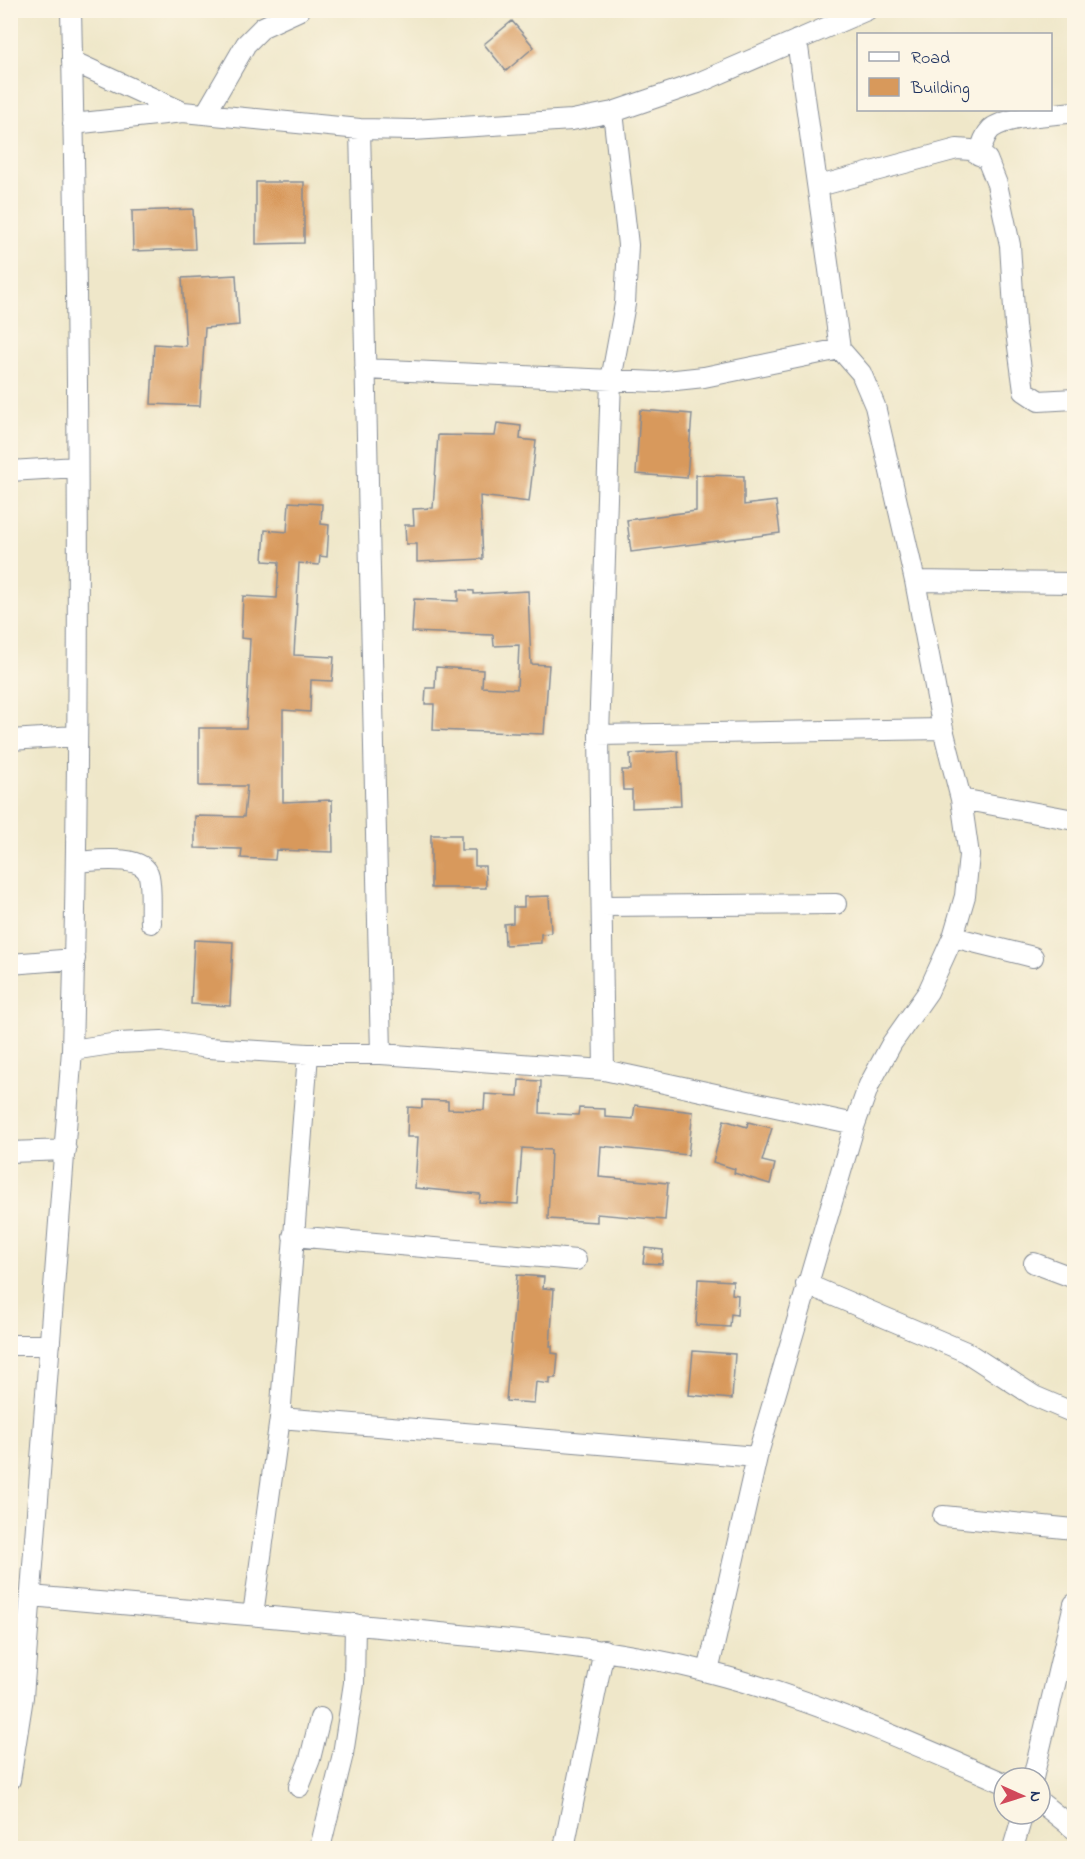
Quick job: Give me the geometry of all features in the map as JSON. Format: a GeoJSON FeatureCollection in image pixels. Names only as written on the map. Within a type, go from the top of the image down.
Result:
{"type":"FeatureCollection","features":[{"type":"Feature","properties":{"kind":"street"},"geometry":{"type":"LineString","coordinates":[[10,1780],[14,1725],[30,1596],[72,1050],[76,861],[76,467],[71,10]]}},
{"type":"Feature","properties":{"kind":"street"},"geometry":{"type":"LineString","coordinates":[[206,113],[246,44],[263,27],[300,10]]}},
{"type":"Feature","properties":{"kind":"street"},"geometry":{"type":"LineString","coordinates":[[73,124],[183,112],[360,129],[413,130],[533,124],[613,112],[698,83],[867,10]]}},
{"type":"Feature","properties":{"kind":"street"},"geometry":{"type":"LineString","coordinates":[[708,1672],[757,1457],[806,1284],[855,1124],[874,1077],[892,1043],[928,992],[953,937],[965,896],[969,855],[961,799],[943,729],[915,581],[875,406],[861,373],[840,349],[797,40]]}},
{"type":"Feature","properties":{"kind":"street"},"geometry":{"type":"LineString","coordinates":[[72,61],[183,112]]}},
{"type":"Feature","properties":{"kind":"street"},"geometry":{"type":"LineString","coordinates":[[604,1070],[599,735],[611,380],[625,304],[628,245],[613,112]]}},
{"type":"Feature","properties":{"kind":"street"},"geometry":{"type":"LineString","coordinates":[[979,155],[984,138],[992,129],[1007,121],[1074,112]]}},
{"type":"Feature","properties":{"kind":"street"},"geometry":{"type":"LineString","coordinates":[[360,129],[381,1054]]}},
{"type":"Feature","properties":{"kind":"street"},"geometry":{"type":"LineString","coordinates":[[819,186],[957,149],[971,150],[987,159],[997,184],[1010,245],[1015,325],[1024,391],[1039,401],[1074,399]]}},
{"type":"Feature","properties":{"kind":"street"},"geometry":{"type":"LineString","coordinates":[[365,369],[657,382],[704,378],[840,349]]}},
{"type":"Feature","properties":{"kind":"street"},"geometry":{"type":"LineString","coordinates":[[10,471],[76,467]]}},
{"type":"Feature","properties":{"kind":"street"},"geometry":{"type":"LineString","coordinates":[[915,581],[1074,583]]}},
{"type":"Feature","properties":{"kind":"street"},"geometry":{"type":"LineString","coordinates":[[599,735],[943,729]]}},
{"type":"Feature","properties":{"kind":"street"},"geometry":{"type":"LineString","coordinates":[[10,740],[76,736]]}},
{"type":"Feature","properties":{"kind":"street"},"geometry":{"type":"LineString","coordinates":[[961,799],[1074,820]]}},
{"type":"Feature","properties":{"kind":"street"},"geometry":{"type":"LineString","coordinates":[[76,861],[129,860],[140,864],[149,874],[151,923]]}},
{"type":"Feature","properties":{"kind":"street"},"geometry":{"type":"LineString","coordinates":[[602,906],[836,904]]}},
{"type":"Feature","properties":{"kind":"street"},"geometry":{"type":"LineString","coordinates":[[953,937],[1033,957]]}},
{"type":"Feature","properties":{"kind":"street"},"geometry":{"type":"LineString","coordinates":[[10,964],[75,959]]}},
{"type":"Feature","properties":{"kind":"street"},"geometry":{"type":"LineString","coordinates":[[72,1050],[118,1043],[162,1041],[208,1048],[381,1054],[604,1070],[855,1124]]}},
{"type":"Feature","properties":{"kind":"street"},"geometry":{"type":"LineString","coordinates":[[253,1615],[280,1418],[308,1053]]}},
{"type":"Feature","properties":{"kind":"street"},"geometry":{"type":"LineString","coordinates":[[10,1152],[66,1150]]}},
{"type":"Feature","properties":{"kind":"street"},"geometry":{"type":"LineString","coordinates":[[293,1236],[576,1260]]}},
{"type":"Feature","properties":{"kind":"street"},"geometry":{"type":"LineString","coordinates":[[1034,1263],[1074,1278]]}},
{"type":"Feature","properties":{"kind":"street"},"geometry":{"type":"LineString","coordinates":[[806,1284],[966,1352],[1034,1396],[1074,1413]]}},
{"type":"Feature","properties":{"kind":"street"},"geometry":{"type":"LineString","coordinates":[[10,1345],[50,1345]]}},
{"type":"Feature","properties":{"kind":"street"},"geometry":{"type":"LineString","coordinates":[[280,1418],[757,1457]]}},
{"type":"Feature","properties":{"kind":"street"},"geometry":{"type":"LineString","coordinates":[[943,1516],[1074,1529]]}},
{"type":"Feature","properties":{"kind":"street"},"geometry":{"type":"LineString","coordinates":[[30,1596],[355,1624],[604,1650],[708,1672],[838,1713],[992,1778]]}},
{"type":"Feature","properties":{"kind":"street"},"geometry":{"type":"LineString","coordinates":[[1036,1766],[1074,1604]]}},
{"type":"Feature","properties":{"kind":"street"},"geometry":{"type":"LineString","coordinates":[[320,1848],[340,1764],[354,1683],[355,1624]]}},
{"type":"Feature","properties":{"kind":"street"},"geometry":{"type":"LineString","coordinates":[[564,1848],[604,1650]]}},
{"type":"Feature","properties":{"kind":"street"},"geometry":{"type":"LineString","coordinates":[[299,1787],[310,1759],[320,1718]]}},
{"type":"Feature","properties":{"kind":"street"},"geometry":{"type":"LineString","coordinates":[[310,1759],[340,1764]]}},
{"type":"Feature","properties":{"kind":"street"},"geometry":{"type":"LineString","coordinates":[[1052,1812],[1074,1829]]}},
{"type":"Feature","properties":{"kind":"street"},"geometry":{"type":"LineString","coordinates":[[1013,1848],[1019,1826]]}},
{"type":"Feature","properties":{"kind":"building"},"geometry":{"type":"Polygon","coordinates":[[[512,21],[534,47],[506,71],[484,44],[512,21]]]}},
{"type":"Feature","properties":{"kind":"building"},"geometry":{"type":"Polygon","coordinates":[[[256,182],[304,182],[304,243],[256,244],[256,182]]]}},
{"type":"Feature","properties":{"kind":"building"},"geometry":{"type":"Polygon","coordinates":[[[193,209],[195,249],[133,251],[132,211],[193,209]]]}},
{"type":"Feature","properties":{"kind":"building"},"geometry":{"type":"Polygon","coordinates":[[[236,275],[239,325],[205,328],[200,406],[151,404],[154,344],[186,346],[182,278],[236,275]]]}},
{"type":"Feature","properties":{"kind":"building"},"geometry":{"type":"Polygon","coordinates":[[[640,410],[692,414],[687,478],[636,474],[640,410]]]}},
{"type":"Feature","properties":{"kind":"building"},"geometry":{"type":"Polygon","coordinates":[[[497,423],[521,426],[520,439],[536,441],[529,502],[480,496],[483,559],[417,562],[417,544],[406,544],[405,525],[414,525],[413,509],[433,508],[438,435],[495,436],[497,423]]]}},
{"type":"Feature","properties":{"kind":"building"},"geometry":{"type":"Polygon","coordinates":[[[696,475],[744,476],[744,505],[776,501],[780,533],[631,552],[627,520],[696,511],[696,475]]]}},
{"type":"Feature","properties":{"kind":"building"},"geometry":{"type":"Polygon","coordinates":[[[289,502],[322,504],[321,524],[329,525],[327,557],[320,556],[319,565],[299,563],[294,655],[334,657],[332,681],[311,680],[310,712],[283,710],[283,802],[332,800],[333,852],[276,850],[275,860],[241,858],[242,849],[195,848],[195,816],[244,817],[247,786],[199,786],[199,728],[246,728],[250,639],[241,638],[243,596],[277,598],[279,562],[263,561],[265,530],[287,532],[289,502]]]}},
{"type":"Feature","properties":{"kind":"building"},"geometry":{"type":"Polygon","coordinates":[[[458,590],[474,591],[474,594],[528,591],[531,664],[549,665],[544,734],[433,730],[434,704],[425,704],[426,688],[435,688],[436,667],[483,670],[482,687],[517,689],[519,645],[494,646],[493,635],[412,632],[414,599],[458,601],[458,590]]]}},
{"type":"Feature","properties":{"kind":"building"},"geometry":{"type":"Polygon","coordinates":[[[678,751],[681,806],[632,808],[632,790],[623,790],[622,770],[631,770],[630,754],[678,751]]]}},
{"type":"Feature","properties":{"kind":"building"},"geometry":{"type":"Polygon","coordinates":[[[431,835],[461,835],[461,850],[475,850],[475,866],[485,866],[486,888],[431,888],[431,835]]]}},
{"type":"Feature","properties":{"kind":"building"},"geometry":{"type":"Polygon","coordinates":[[[549,896],[551,933],[541,934],[541,943],[505,945],[504,924],[513,923],[513,907],[524,907],[524,897],[549,896]]]}},
{"type":"Feature","properties":{"kind":"building"},"geometry":{"type":"Polygon","coordinates":[[[194,940],[233,942],[230,1006],[191,1004],[194,940]]]}},
{"type":"Feature","properties":{"kind":"building"},"geometry":{"type":"Polygon","coordinates":[[[519,1080],[541,1081],[540,1113],[578,1115],[579,1108],[605,1109],[605,1117],[633,1119],[635,1105],[693,1112],[688,1155],[601,1146],[599,1177],[668,1183],[665,1220],[597,1214],[597,1222],[548,1219],[551,1150],[522,1148],[518,1204],[479,1202],[480,1194],[415,1188],[418,1137],[407,1137],[408,1107],[422,1108],[422,1100],[448,1101],[448,1109],[484,1110],[485,1094],[518,1096],[519,1080]]]}},
{"type":"Feature","properties":{"kind":"building"},"geometry":{"type":"Polygon","coordinates":[[[724,1120],[747,1127],[748,1122],[772,1128],[762,1161],[775,1164],[770,1184],[734,1173],[735,1169],[713,1162],[724,1120]]]}},
{"type":"Feature","properties":{"kind":"building"},"geometry":{"type":"Polygon","coordinates":[[[645,1248],[663,1250],[662,1264],[643,1263],[645,1248]]]}},
{"type":"Feature","properties":{"kind":"building"},"geometry":{"type":"Polygon","coordinates":[[[517,1275],[544,1277],[543,1288],[554,1289],[550,1346],[552,1346],[552,1353],[558,1354],[556,1378],[550,1378],[550,1384],[536,1382],[534,1403],[506,1401],[517,1275]]]}},
{"type":"Feature","properties":{"kind":"building"},"geometry":{"type":"Polygon","coordinates":[[[698,1279],[733,1281],[732,1294],[738,1295],[737,1315],[731,1314],[730,1327],[696,1325],[698,1279]]]}},
{"type":"Feature","properties":{"kind":"building"},"geometry":{"type":"Polygon","coordinates":[[[693,1351],[735,1354],[732,1399],[689,1395],[693,1351]]]}}]}
